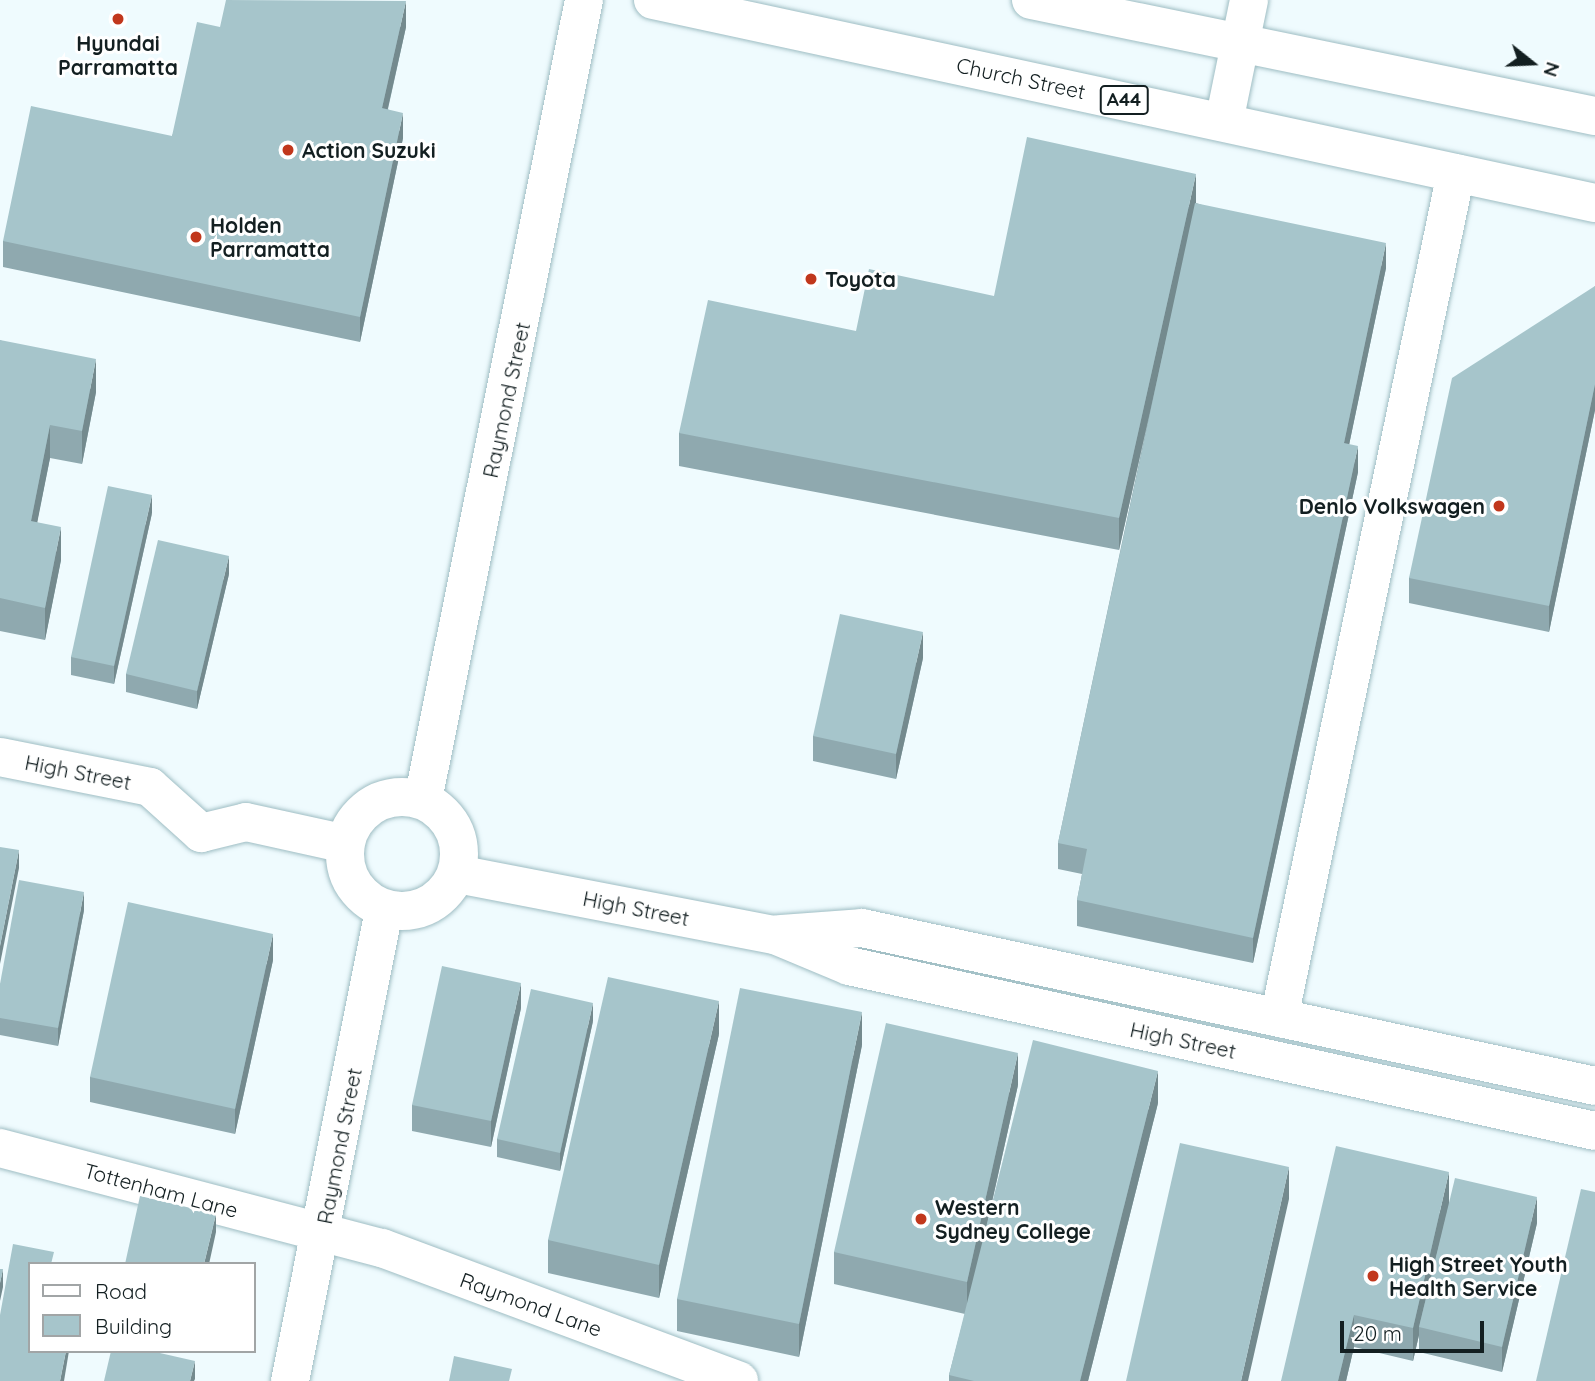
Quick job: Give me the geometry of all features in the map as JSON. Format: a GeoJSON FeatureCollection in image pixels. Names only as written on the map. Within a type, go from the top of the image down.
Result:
{"type":"FeatureCollection","features":[{"type":"Feature","properties":{"kind":"main road","name":"Raymond Street"},"geometry":{"type":"LineString","coordinates":[[423,800],[577,55],[584,0]]}},
{"type":"Feature","properties":{"kind":"main road","name":"Church Street"},"geometry":{"type":"LineString","coordinates":[[653,0],[1595,203]]}},
{"type":"Feature","properties":{"kind":"main road"},"geometry":{"type":"LineString","coordinates":[[1031,0],[1595,116]]}},
{"type":"Feature","properties":{"kind":"main road"},"geometry":{"type":"LineString","coordinates":[[1224,122],[1249,0]]}},
{"type":"Feature","properties":{"kind":"main road"},"geometry":{"type":"LineString","coordinates":[[1279,1018],[1457,173]]}},
{"type":"Feature","properties":{"kind":"main road","name":"High Street"},"geometry":{"type":"LineString","coordinates":[[0,757],[150,787],[201,833],[246,822],[346,844]]}},
{"type":"Feature","properties":{"kind":"main road"},"geometry":{"type":"LineString","coordinates":[[394,797],[423,800],[444,814],[454,829],[460,847],[457,874],[439,899],[422,909],[384,910],[369,902],[352,884],[344,860],[346,844],[351,827],[377,802],[394,797]]}},
{"type":"Feature","properties":{"kind":"main road","name":"High Street"},"geometry":{"type":"LineString","coordinates":[[457,874],[775,935],[849,966],[1595,1131]]}},
{"type":"Feature","properties":{"kind":"main road","name":"Raymond Street"},"geometry":{"type":"LineString","coordinates":[[290,1381],[384,910]]}},
{"type":"Feature","properties":{"kind":"main road","name":"High Street"},"geometry":{"type":"LineString","coordinates":[[775,935],[862,928],[1595,1086]]}},
{"type":"Feature","properties":{"kind":"main road"},"geometry":{"type":"LineString","coordinates":[[1219,1048],[1228,1007]]}},
{"type":"Feature","properties":{"kind":"main road"},"geometry":{"type":"LineString","coordinates":[[1320,1070],[1328,1028]]}},
{"type":"Feature","properties":{"kind":"main road","name":"Tottenham Lane"},"geometry":{"type":"LineString","coordinates":[[0,1148],[321,1233]]}},
{"type":"Feature","properties":{"kind":"main road","name":"Raymond Lane"},"geometry":{"type":"LineString","coordinates":[[321,1233],[382,1248],[739,1381]]}},
{"type":"Feature","properties":{"kind":"building"},"geometry":{"type":"Polygon","coordinates":[[[226,0],[406,1],[382,108],[403,113],[360,317],[3,241],[31,106],[172,136],[197,22],[220,27],[226,0]]]}},
{"type":"Feature","properties":{"kind":"building"},"geometry":{"type":"Polygon","coordinates":[[[1027,137],[1196,174],[1119,518],[679,433],[708,300],[856,331],[869,269],[994,296],[1027,137]]]}},
{"type":"Feature","properties":{"kind":"building"},"geometry":{"type":"Polygon","coordinates":[[[1195,203],[1386,243],[1344,443],[1358,446],[1253,938],[1077,900],[1087,849],[1058,843],[1195,203]]]}},
{"type":"Feature","properties":{"kind":"building","name":"Denlo Volkswagen"},"geometry":{"type":"Polygon","coordinates":[[[1595,286],[1595,384],[1549,606],[1409,578],[1452,378],[1595,286]]]}},
{"type":"Feature","properties":{"kind":"building"},"geometry":{"type":"Polygon","coordinates":[[[0,340],[96,359],[82,431],[50,425],[31,521],[61,527],[45,608],[0,598],[0,340]]]}},
{"type":"Feature","properties":{"kind":"building"},"geometry":{"type":"Polygon","coordinates":[[[108,486],[152,495],[114,666],[71,657],[108,486]]]}},
{"type":"Feature","properties":{"kind":"building"},"geometry":{"type":"Polygon","coordinates":[[[158,540],[229,556],[197,691],[126,674],[158,540]]]}},
{"type":"Feature","properties":{"kind":"building"},"geometry":{"type":"Polygon","coordinates":[[[840,614],[923,632],[896,754],[813,736],[840,614]]]}},
{"type":"Feature","properties":{"kind":"building"},"geometry":{"type":"Polygon","coordinates":[[[0,847],[19,850],[0,946],[0,847]]]}},
{"type":"Feature","properties":{"kind":"building"},"geometry":{"type":"Polygon","coordinates":[[[19,880],[84,892],[58,1028],[0,1018],[0,984],[19,880]]]}},
{"type":"Feature","properties":{"kind":"building"},"geometry":{"type":"Polygon","coordinates":[[[128,902],[273,934],[235,1109],[90,1077],[128,902]]]}},
{"type":"Feature","properties":{"kind":"building"},"geometry":{"type":"Polygon","coordinates":[[[442,966],[521,983],[491,1121],[412,1105],[442,966]]]}},
{"type":"Feature","properties":{"kind":"building"},"geometry":{"type":"Polygon","coordinates":[[[608,977],[719,1001],[659,1265],[548,1240],[608,977]]]}},
{"type":"Feature","properties":{"kind":"building"},"geometry":{"type":"Polygon","coordinates":[[[740,988],[862,1012],[799,1324],[677,1299],[740,988]]]}},
{"type":"Feature","properties":{"kind":"building"},"geometry":{"type":"Polygon","coordinates":[[[531,989],[593,1003],[560,1153],[497,1139],[531,989]]]}},
{"type":"Feature","properties":{"kind":"building"},"geometry":{"type":"Polygon","coordinates":[[[886,1023],[1018,1053],[967,1282],[834,1252],[886,1023]]]}},
{"type":"Feature","properties":{"kind":"building"},"geometry":{"type":"Polygon","coordinates":[[[1033,1040],[1158,1071],[1080,1381],[974,1381],[949,1375],[1033,1040]]]}},
{"type":"Feature","properties":{"kind":"building"},"geometry":{"type":"Polygon","coordinates":[[[1180,1143],[1289,1167],[1241,1381],[1126,1381],[1180,1143]]]}},
{"type":"Feature","properties":{"kind":"building","name":"High Street Youth Health Service"},"geometry":{"type":"Polygon","coordinates":[[[1336,1146],[1449,1172],[1413,1328],[1354,1315],[1338,1381],[1281,1381],[1336,1146]]]}},
{"type":"Feature","properties":{"kind":"building"},"geometry":{"type":"Polygon","coordinates":[[[1455,1178],[1537,1197],[1502,1347],[1419,1327],[1455,1178]]]}},
{"type":"Feature","properties":{"kind":"building"},"geometry":{"type":"Polygon","coordinates":[[[1581,1189],[1595,1192],[1595,1381],[1536,1381],[1581,1189]]]}},
{"type":"Feature","properties":{"kind":"building"},"geometry":{"type":"Polygon","coordinates":[[[140,1196],[216,1214],[204,1262],[125,1262],[140,1196]]]}},
{"type":"Feature","properties":{"kind":"building"},"geometry":{"type":"Polygon","coordinates":[[[13,1244],[54,1252],[52,1262],[28,1262],[28,1353],[66,1353],[60,1381],[0,1381],[0,1315],[13,1244]]]}},
{"type":"Feature","properties":{"kind":"building"},"geometry":{"type":"Polygon","coordinates":[[[111,1353],[160,1353],[195,1361],[190,1381],[104,1381],[111,1353]]]}},
{"type":"Feature","properties":{"kind":"building"},"geometry":{"type":"Polygon","coordinates":[[[454,1356],[512,1369],[509,1381],[449,1381],[454,1356]]]}},
{"type":"Feature","properties":{"kind":"place","name":"Hyundai Parramatta"},"geometry":{"type":"Point","coordinates":[118,19]}},
{"type":"Feature","properties":{"kind":"place","name":"Action Suzuki"},"geometry":{"type":"Point","coordinates":[288,150]}},
{"type":"Feature","properties":{"kind":"place","name":"Holden Parramatta"},"geometry":{"type":"Point","coordinates":[196,237]}},
{"type":"Feature","properties":{"kind":"place","name":"Toyota"},"geometry":{"type":"Point","coordinates":[811,279]}},
{"type":"Feature","properties":{"kind":"place","name":"Denlo Volkswagen"},"geometry":{"type":"Point","coordinates":[1499,506]}},
{"type":"Feature","properties":{"kind":"place","name":"Western Sydney College"},"geometry":{"type":"Point","coordinates":[921,1219]}},
{"type":"Feature","properties":{"kind":"place","name":"High Street Youth Health Service"},"geometry":{"type":"Point","coordinates":[1373,1276]}}]}
